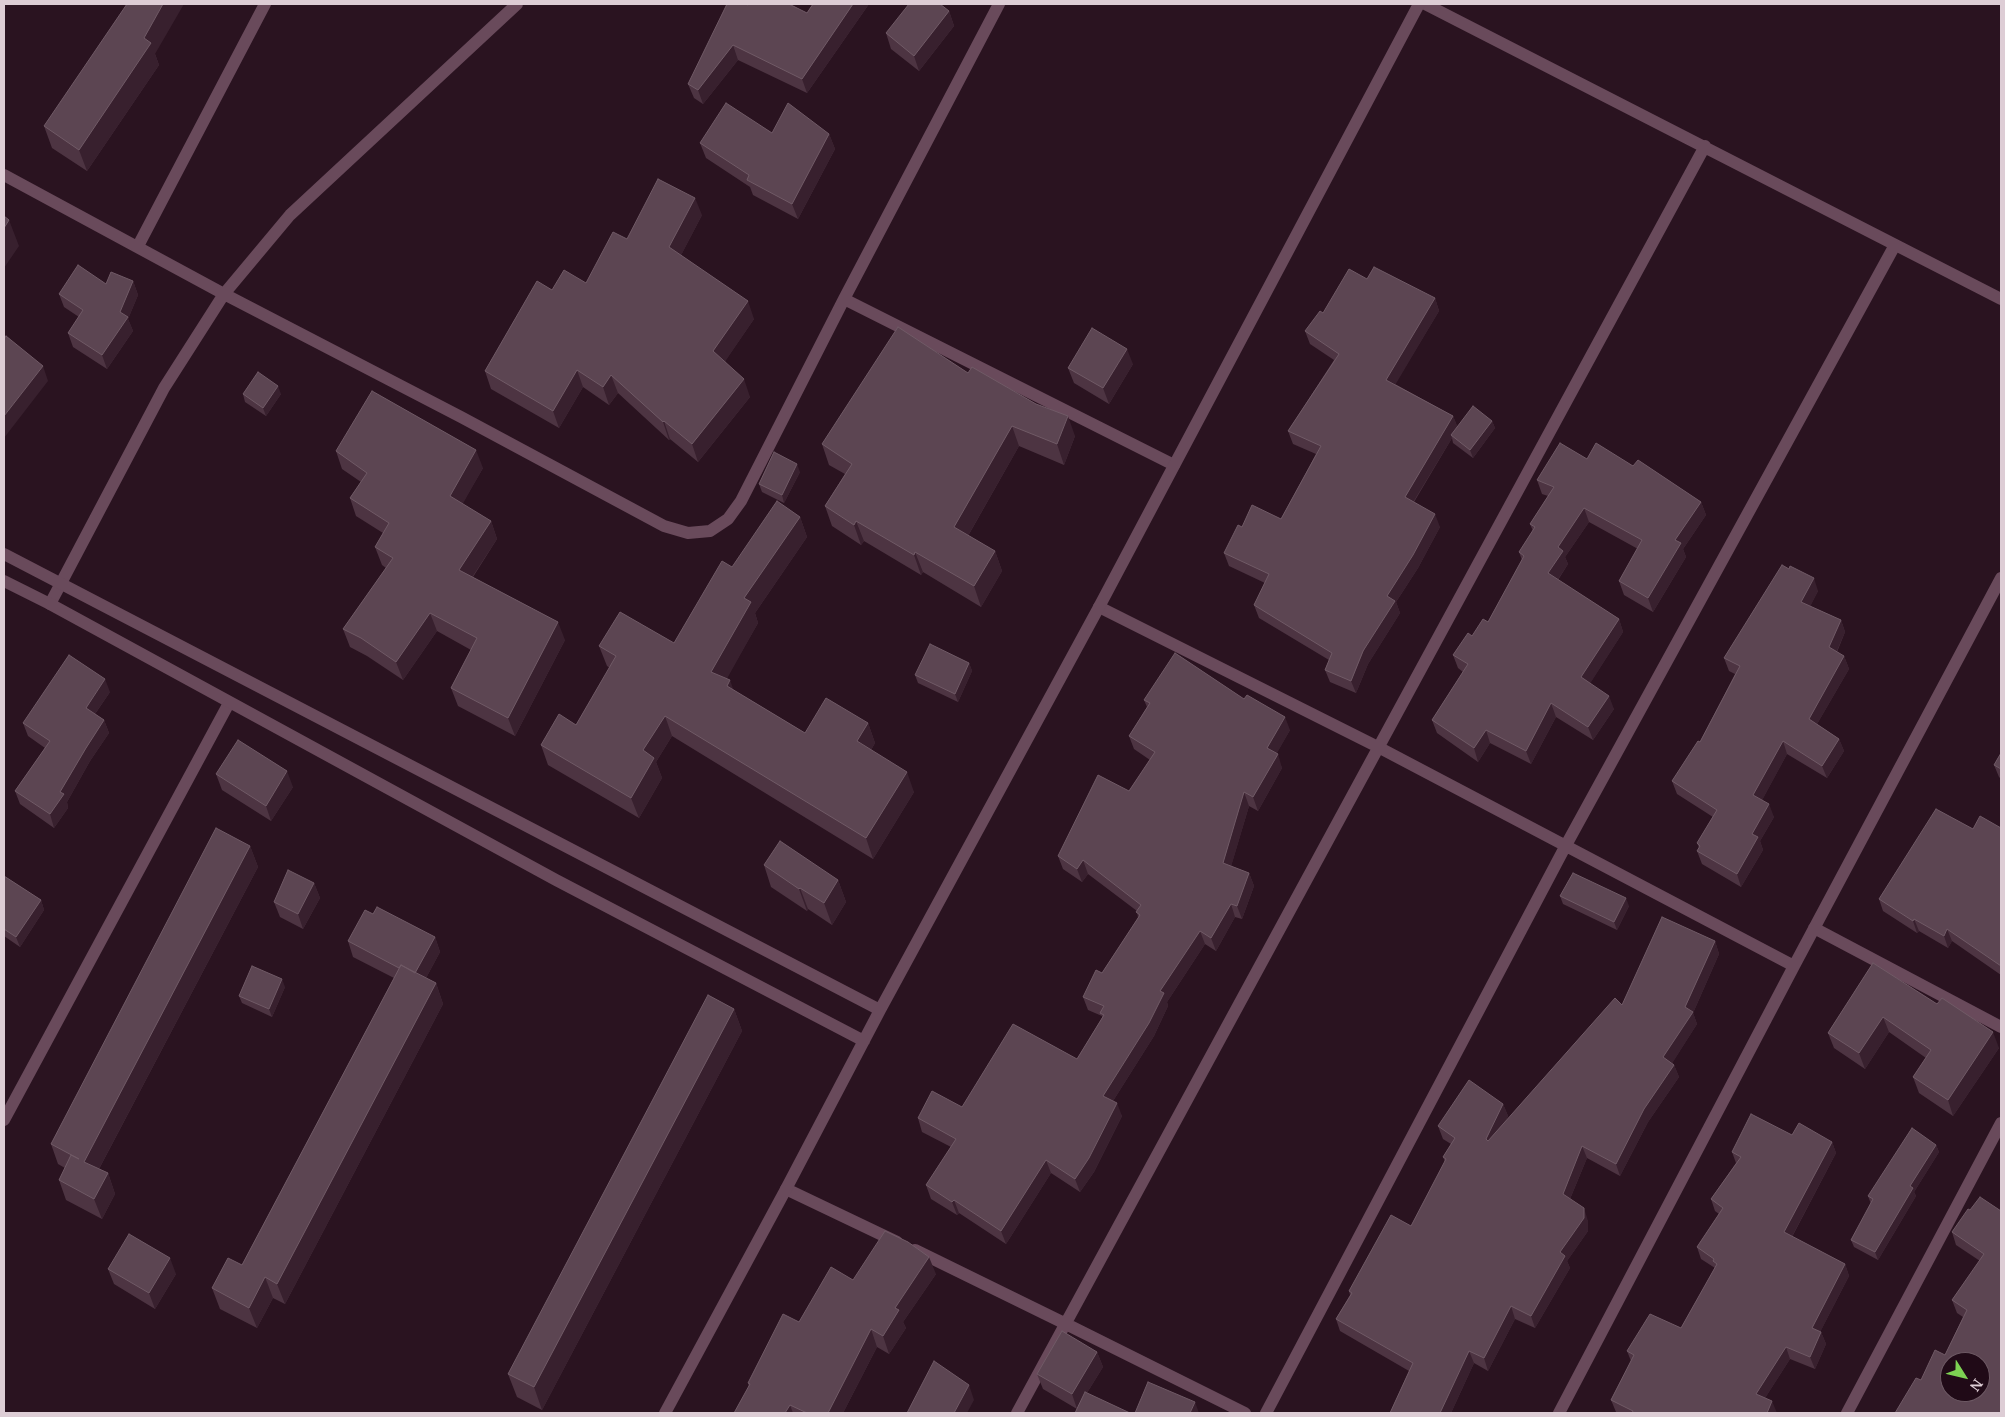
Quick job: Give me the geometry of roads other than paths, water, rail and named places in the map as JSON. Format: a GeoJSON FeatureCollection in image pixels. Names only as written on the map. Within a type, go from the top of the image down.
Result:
{"type":"FeatureCollection","features":[{"type":"Feature","properties":{"kind":"street"},"geometry":{"type":"LineString","coordinates":[[138,246],[265,4]]}},
{"type":"Feature","properties":{"kind":"street"},"geometry":{"type":"LineString","coordinates":[[50,604],[164,388],[224,294],[290,214],[517,4]]}},
{"type":"Feature","properties":{"kind":"street"},"geometry":{"type":"LineString","coordinates":[[4,175],[224,294],[461,416],[664,526],[688,533],[710,531],[728,519],[741,501],[844,299],[999,4]]}},
{"type":"Feature","properties":{"kind":"street"},"geometry":{"type":"LineString","coordinates":[[665,1413],[880,1010],[1099,607],[1419,4]]}},
{"type":"Feature","properties":{"kind":"street"},"geometry":{"type":"LineString","coordinates":[[1425,4],[2001,298]]}},
{"type":"Feature","properties":{"kind":"street"},"geometry":{"type":"LineString","coordinates":[[1017,1413],[1705,146]]}},
{"type":"Feature","properties":{"kind":"street"},"geometry":{"type":"LineString","coordinates":[[1266,1413],[1565,847],[1895,245]]}},
{"type":"Feature","properties":{"kind":"street"},"geometry":{"type":"LineString","coordinates":[[844,299],[1174,465]]}},
{"type":"Feature","properties":{"kind":"street"},"geometry":{"type":"LineString","coordinates":[[4,554],[880,1010]]}},
{"type":"Feature","properties":{"kind":"street"},"geometry":{"type":"LineString","coordinates":[[1560,1413],[1814,928],[2001,578]]}},
{"type":"Feature","properties":{"kind":"street"},"geometry":{"type":"LineString","coordinates":[[4,581],[50,604],[556,880],[864,1040]]}},
{"type":"Feature","properties":{"kind":"street"},"geometry":{"type":"LineString","coordinates":[[1099,607],[1378,747],[1794,966]]}},
{"type":"Feature","properties":{"kind":"street"},"geometry":{"type":"LineString","coordinates":[[4,1120],[229,703]]}},
{"type":"Feature","properties":{"kind":"street"},"geometry":{"type":"LineString","coordinates":[[1814,928],[2001,1027]]}},
{"type":"Feature","properties":{"kind":"street"},"geometry":{"type":"LineString","coordinates":[[1847,1413],[2001,1123]]}},
{"type":"Feature","properties":{"kind":"street"},"geometry":{"type":"LineString","coordinates":[[786,1188],[1245,1413]]}}]}
